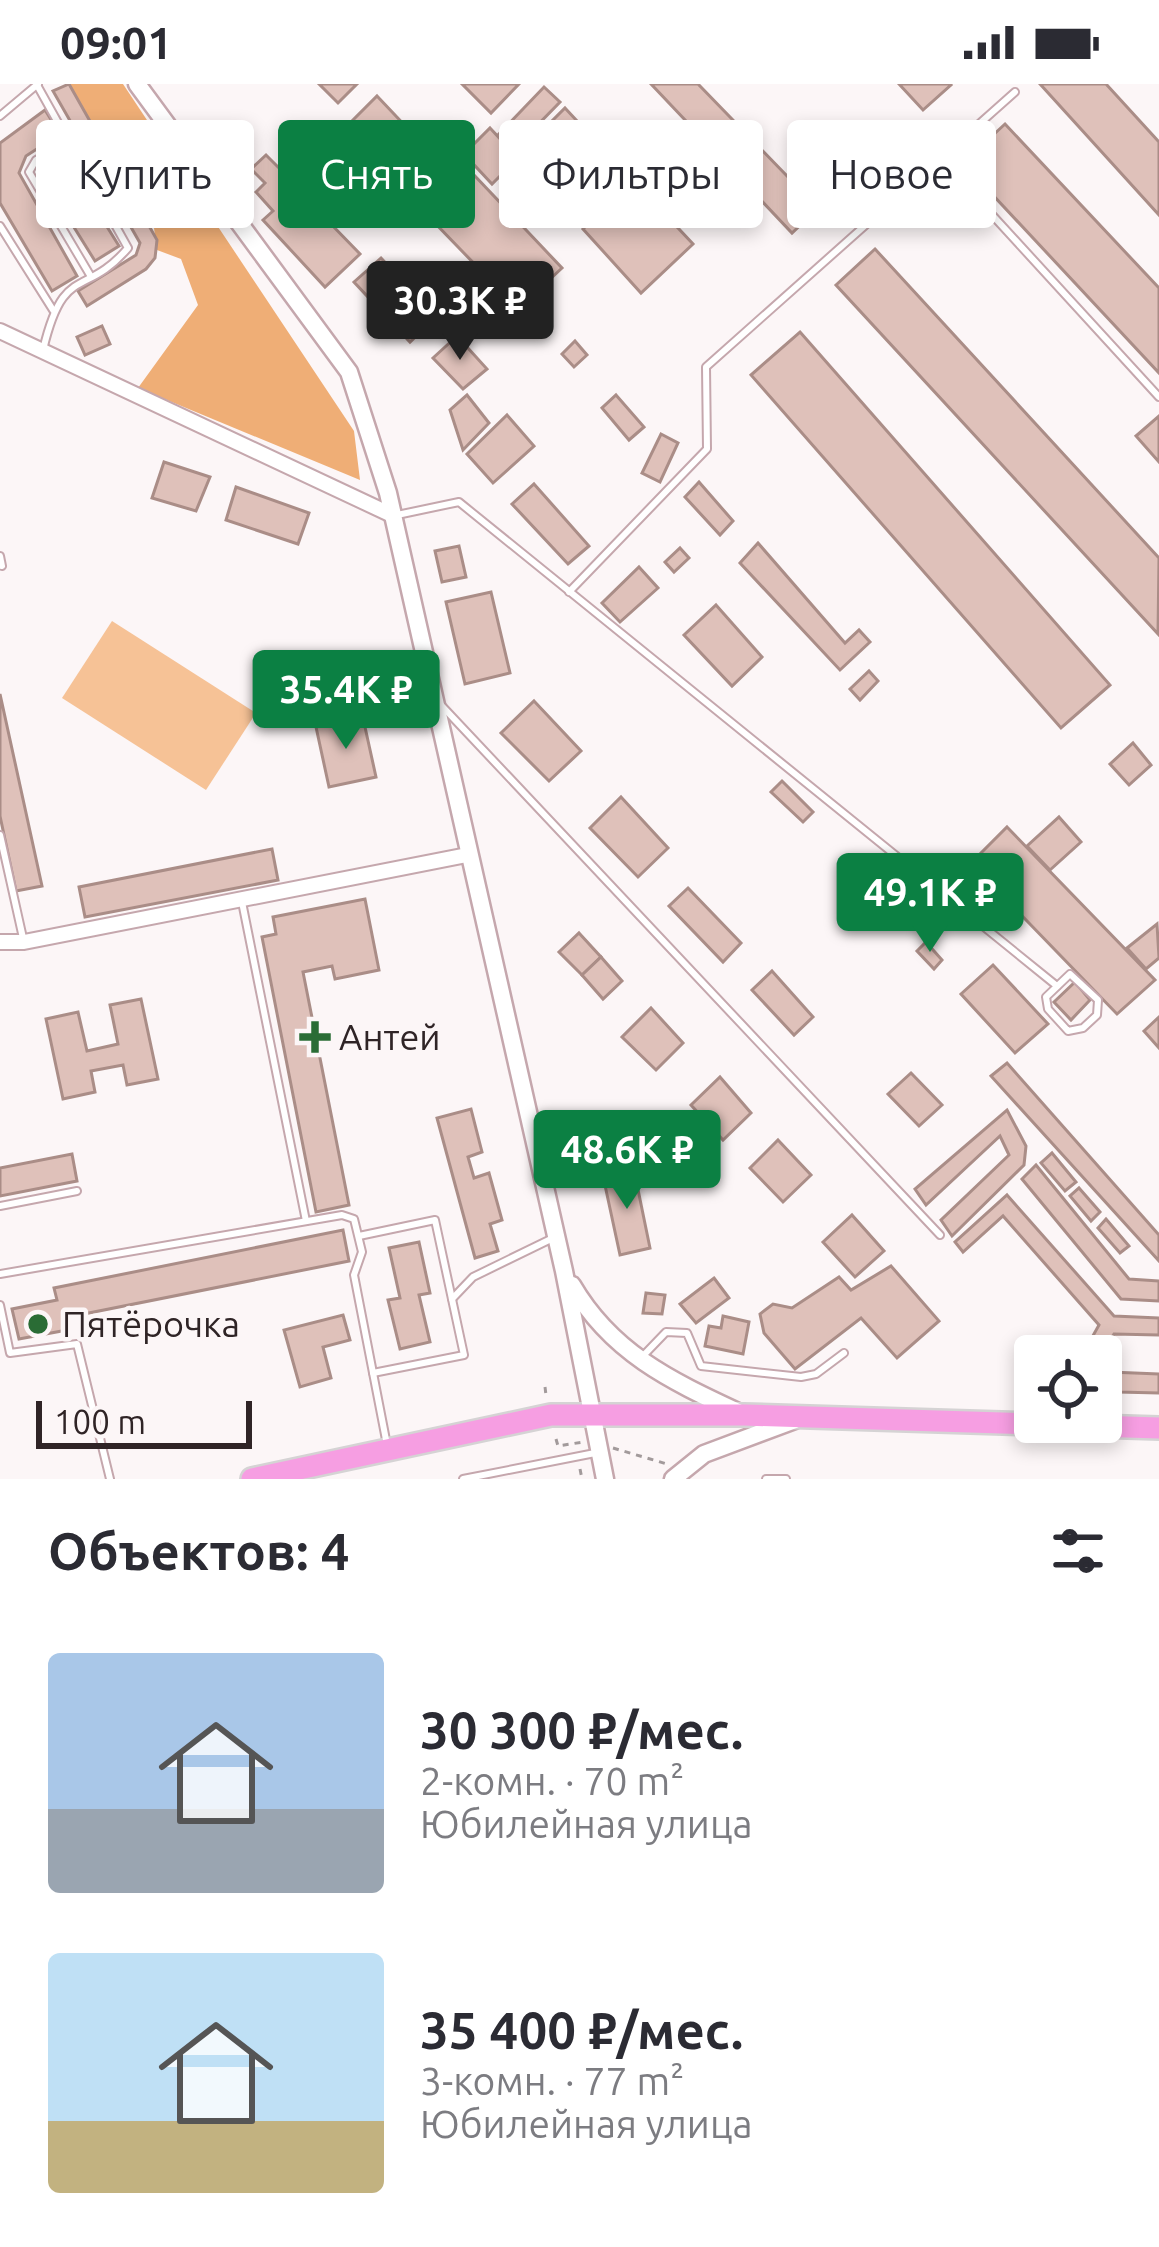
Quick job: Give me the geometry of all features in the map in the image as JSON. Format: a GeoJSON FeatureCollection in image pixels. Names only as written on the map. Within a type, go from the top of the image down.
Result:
{"type":"FeatureCollection","features":[{"type":"Feature","properties":{"kind":"highway"},"geometry":{"type":"LineString","coordinates":[[252,1479],[349,1468],[387,1448],[551,1415],[744,1415],[1159,1428]]}},
{"type":"Feature","properties":{"kind":"street"},"geometry":{"type":"LineString","coordinates":[[137,84],[349,372],[394,516],[564,1271],[604,1479]]}},
{"type":"Feature","properties":{"kind":"street"},"geometry":{"type":"LineString","coordinates":[[0,331],[394,516]]}},
{"type":"Feature","properties":{"kind":"street"},"geometry":{"type":"LineString","coordinates":[[0,941],[24,942],[242,902],[467,854]]}},
{"type":"Feature","properties":{"kind":"street"},"geometry":{"type":"LineString","coordinates":[[564,1271],[586,1308],[638,1361],[744,1415]]}},
{"type":"Feature","properties":{"kind":"street"},"geometry":{"type":"LineString","coordinates":[[676,1473],[704,1454],[800,1418]]}},
{"type":"Feature","properties":{"kind":"lane"},"geometry":{"type":"LineString","coordinates":[[0,116],[38,84],[58,120]]}},
{"type":"Feature","properties":{"kind":"lane"},"geometry":{"type":"LineString","coordinates":[[983,120],[1015,92]]}},
{"type":"Feature","properties":{"kind":"lane"},"geometry":{"type":"LineString","coordinates":[[996,219],[1159,397]]}},
{"type":"Feature","properties":{"kind":"lane"},"geometry":{"type":"LineString","coordinates":[[0,226],[53,310]]}},
{"type":"Feature","properties":{"kind":"lane"},"geometry":{"type":"LineString","coordinates":[[62,228],[90,275]]}},
{"type":"Feature","properties":{"kind":"lane"},"geometry":{"type":"LineString","coordinates":[[43,350],[53,310],[65,291],[124,254],[128,242],[120,228]]}},
{"type":"Feature","properties":{"kind":"lane"},"geometry":{"type":"LineString","coordinates":[[569,592],[707,448],[706,367],[862,228]]}},
{"type":"Feature","properties":{"kind":"lane"},"geometry":{"type":"LineString","coordinates":[[0,246],[11,244]]}},
{"type":"Feature","properties":{"kind":"lane"},"geometry":{"type":"LineString","coordinates":[[394,516],[459,502],[1057,986]]}},
{"type":"Feature","properties":{"kind":"lane"},"geometry":{"type":"LineString","coordinates":[[0,556],[2,566]]}},
{"type":"Feature","properties":{"kind":"lane"},"geometry":{"type":"LineString","coordinates":[[433,697],[940,1235]]}},
{"type":"Feature","properties":{"kind":"lane"},"geometry":{"type":"LineString","coordinates":[[0,835],[24,942]]}},
{"type":"Feature","properties":{"kind":"lane"},"geometry":{"type":"LineString","coordinates":[[242,902],[306,1221]]}},
{"type":"Feature","properties":{"kind":"lane"},"geometry":{"type":"LineString","coordinates":[[1070,974],[1081,981],[1098,1000],[1097,1016],[1083,1028],[1068,1031],[1048,1009],[1046,997],[1057,986],[1070,974]]}},
{"type":"Feature","properties":{"kind":"lane"},"geometry":{"type":"LineString","coordinates":[[0,1206],[76,1191]]}},
{"type":"Feature","properties":{"kind":"lane"},"geometry":{"type":"LineString","coordinates":[[0,1274],[306,1221],[354,1219],[362,1252],[355,1275],[387,1448]]}},
{"type":"Feature","properties":{"kind":"lane"},"geometry":{"type":"LineString","coordinates":[[358,1236],[435,1220],[464,1354],[373,1373]]}},
{"type":"Feature","properties":{"kind":"lane"},"geometry":{"type":"LineString","coordinates":[[452,1299],[473,1277],[556,1237]]}},
{"type":"Feature","properties":{"kind":"lane"},"geometry":{"type":"LineString","coordinates":[[0,1305],[10,1353],[77,1344],[110,1479]]}},
{"type":"Feature","properties":{"kind":"lane"},"geometry":{"type":"LineString","coordinates":[[638,1361],[667,1332],[687,1333],[701,1366],[801,1377],[816,1374],[844,1353]]}},
{"type":"Feature","properties":{"kind":"lane"},"geometry":{"type":"LineString","coordinates":[[466,1479],[598,1447]]}},
{"type":"Feature","properties":{"kind":"lane"},"geometry":{"type":"LineString","coordinates":[[766,1479],[786,1479]]}},
{"type":"Feature","properties":{"kind":"path"},"geometry":{"type":"LineString","coordinates":[[545,1387],[547,1395]]}},
{"type":"Feature","properties":{"kind":"path"},"geometry":{"type":"LineString","coordinates":[[556,1438],[558,1446],[598,1447],[676,1473]]}},
{"type":"Feature","properties":{"kind":"shaded area"},"geometry":{"type":"Polygon","coordinates":[[[69,84],[123,84],[147,120],[90,120],[69,84]]]}},
{"type":"Feature","properties":{"kind":"shaded area"},"geometry":{"type":"Polygon","coordinates":[[[154,228],[219,228],[354,431],[360,480],[138,388],[198,305],[181,259],[157,250],[154,228]]]}},
{"type":"Feature","properties":{"kind":"shaded area"},"geometry":{"type":"Polygon","coordinates":[[[112,621],[256,713],[206,790],[62,698],[112,621]]]}},
{"type":"Feature","properties":{"kind":"building"},"geometry":{"type":"Polygon","coordinates":[[[69,84],[89,120],[70,120],[53,91],[69,84]]]}},
{"type":"Feature","properties":{"kind":"building"},"geometry":{"type":"Polygon","coordinates":[[[319,84],[357,84],[338,103],[319,84]]]}},
{"type":"Feature","properties":{"kind":"building"},"geometry":{"type":"Polygon","coordinates":[[[462,84],[519,84],[491,113],[462,84]]]}},
{"type":"Feature","properties":{"kind":"building"},"geometry":{"type":"Polygon","coordinates":[[[651,84],[698,84],[733,120],[685,120],[651,84]]]}},
{"type":"Feature","properties":{"kind":"building"},"geometry":{"type":"Polygon","coordinates":[[[899,84],[950,84],[951,85],[923,110],[899,84]]]}},
{"type":"Feature","properties":{"kind":"building"},"geometry":{"type":"Polygon","coordinates":[[[1040,84],[1106,84],[1159,142],[1159,215],[1040,84]]]}},
{"type":"Feature","properties":{"kind":"building"},"geometry":{"type":"Polygon","coordinates":[[[544,87],[560,102],[542,120],[512,120],[544,87]]]}},
{"type":"Feature","properties":{"kind":"building"},"geometry":{"type":"Polygon","coordinates":[[[377,96],[400,120],[353,120],[377,96]]]}},
{"type":"Feature","properties":{"kind":"building"},"geometry":{"type":"Polygon","coordinates":[[[565,108],[576,120],[553,120],[565,108]]]}},
{"type":"Feature","properties":{"kind":"building"},"geometry":{"type":"Polygon","coordinates":[[[45,110],[51,120],[36,120],[36,150],[26,156],[19,173],[36,203],[36,228],[50,228],[77,276],[52,291],[0,203],[0,143],[45,110]]]}},
{"type":"Feature","properties":{"kind":"building"},"geometry":{"type":"Polygon","coordinates":[[[1005,124],[1159,288],[1159,373],[996,198],[996,132],[1005,124]]]}},
{"type":"Feature","properties":{"kind":"building"},"geometry":{"type":"Polygon","coordinates":[[[490,128],[499,138],[499,177],[492,184],[475,166],[475,143],[490,128]]]}},
{"type":"Feature","properties":{"kind":"building"},"geometry":{"type":"Polygon","coordinates":[[[763,151],[787,176],[787,228],[763,202],[763,151]]]}},
{"type":"Feature","properties":{"kind":"building"},"geometry":{"type":"Polygon","coordinates":[[[266,155],[278,167],[278,228],[335,228],[360,254],[325,287],[263,220],[273,211],[256,192],[265,183],[254,166],[266,155]]]}},
{"type":"Feature","properties":{"kind":"building"},"geometry":{"type":"Polygon","coordinates":[[[475,176],[499,201],[499,228],[524,228],[562,268],[518,309],[440,228],[475,228],[475,176]]]}},
{"type":"Feature","properties":{"kind":"building"},"geometry":{"type":"Polygon","coordinates":[[[74,228],[108,228],[119,246],[95,261],[74,228]]]}},
{"type":"Feature","properties":{"kind":"building"},"geometry":{"type":"Polygon","coordinates":[[[131,228],[150,228],[157,240],[155,258],[146,269],[87,306],[78,291],[136,255],[140,243],[131,228]]]}},
{"type":"Feature","properties":{"kind":"building"},"geometry":{"type":"Polygon","coordinates":[[[678,228],[693,244],[641,293],[583,229],[678,228]]]}},
{"type":"Feature","properties":{"kind":"building"},"geometry":{"type":"Polygon","coordinates":[[[875,249],[1159,558],[1158,634],[836,285],[875,249]]]}},
{"type":"Feature","properties":{"kind":"building"},"geometry":{"type":"Polygon","coordinates":[[[381,258],[436,317],[410,342],[354,282],[381,258]]]}},
{"type":"Feature","properties":{"kind":"building"},"geometry":{"type":"Polygon","coordinates":[[[102,326],[110,344],[85,355],[77,337],[102,326]]]}},
{"type":"Feature","properties":{"kind":"building"},"geometry":{"type":"Polygon","coordinates":[[[800,332],[1110,685],[1061,728],[751,375],[800,332]]]}},
{"type":"Feature","properties":{"kind":"building"},"geometry":{"type":"Polygon","coordinates":[[[457,336],[487,369],[463,389],[433,358],[457,336]]]}},
{"type":"Feature","properties":{"kind":"building"},"geometry":{"type":"Polygon","coordinates":[[[575,341],[587,355],[574,367],[562,354],[575,341]]]}},
{"type":"Feature","properties":{"kind":"building"},"geometry":{"type":"Polygon","coordinates":[[[467,395],[489,423],[463,450],[450,410],[467,395]]]}},
{"type":"Feature","properties":{"kind":"building"},"geometry":{"type":"Polygon","coordinates":[[[616,395],[644,427],[629,440],[602,408],[616,395]]]}},
{"type":"Feature","properties":{"kind":"building"},"geometry":{"type":"Polygon","coordinates":[[[507,415],[534,446],[493,483],[467,454],[507,415]]]}},
{"type":"Feature","properties":{"kind":"building"},"geometry":{"type":"Polygon","coordinates":[[[1159,416],[1159,462],[1136,436],[1159,416]]]}},
{"type":"Feature","properties":{"kind":"building"},"geometry":{"type":"Polygon","coordinates":[[[661,434],[678,443],[660,482],[642,473],[661,434]]]}},
{"type":"Feature","properties":{"kind":"building"},"geometry":{"type":"Polygon","coordinates":[[[164,462],[210,477],[196,511],[152,498],[164,462]]]}},
{"type":"Feature","properties":{"kind":"building"},"geometry":{"type":"Polygon","coordinates":[[[699,482],[733,521],[720,535],[685,497],[699,482]]]}},
{"type":"Feature","properties":{"kind":"building"},"geometry":{"type":"Polygon","coordinates":[[[534,484],[589,546],[568,564],[512,504],[534,484]]]}},
{"type":"Feature","properties":{"kind":"building"},"geometry":{"type":"Polygon","coordinates":[[[236,487],[309,513],[298,544],[226,520],[236,487]]]}},
{"type":"Feature","properties":{"kind":"building"},"geometry":{"type":"Polygon","coordinates":[[[758,543],[845,643],[859,630],[870,642],[840,670],[740,563],[758,543]]]}},
{"type":"Feature","properties":{"kind":"building"},"geometry":{"type":"Polygon","coordinates":[[[459,546],[466,577],[442,582],[435,551],[459,546]]]}},
{"type":"Feature","properties":{"kind":"building"},"geometry":{"type":"Polygon","coordinates":[[[680,548],[689,558],[674,572],[665,562],[680,548]]]}},
{"type":"Feature","properties":{"kind":"building"},"geometry":{"type":"Polygon","coordinates":[[[639,567],[658,588],[620,622],[602,603],[639,567]]]}},
{"type":"Feature","properties":{"kind":"building"},"geometry":{"type":"Polygon","coordinates":[[[491,592],[510,673],[465,684],[446,602],[491,592]]]}},
{"type":"Feature","properties":{"kind":"building"},"geometry":{"type":"Polygon","coordinates":[[[716,605],[762,657],[732,686],[684,635],[716,605]]]}},
{"type":"Feature","properties":{"kind":"building"},"geometry":{"type":"Polygon","coordinates":[[[869,671],[878,681],[860,700],[850,689],[869,671]]]}},
{"type":"Feature","properties":{"kind":"building"},"geometry":{"type":"Polygon","coordinates":[[[0,694],[42,886],[16,891],[0,816],[0,694]]]}},
{"type":"Feature","properties":{"kind":"building"},"geometry":{"type":"Polygon","coordinates":[[[534,701],[581,751],[549,781],[501,733],[534,701]]]}},
{"type":"Feature","properties":{"kind":"building"},"geometry":{"type":"Polygon","coordinates":[[[363,718],[376,777],[329,787],[316,727],[363,718]]]}},
{"type":"Feature","properties":{"kind":"building"},"geometry":{"type":"Polygon","coordinates":[[[1133,743],[1151,765],[1129,785],[1110,764],[1133,743]]]}},
{"type":"Feature","properties":{"kind":"building"},"geometry":{"type":"Polygon","coordinates":[[[782,781],[813,812],[803,822],[771,792],[782,781]]]}},
{"type":"Feature","properties":{"kind":"building"},"geometry":{"type":"Polygon","coordinates":[[[621,797],[668,848],[638,877],[590,828],[621,797]]]}},
{"type":"Feature","properties":{"kind":"building"},"geometry":{"type":"Polygon","coordinates":[[[1059,817],[1081,842],[1050,870],[1027,846],[1059,817]]]}},
{"type":"Feature","properties":{"kind":"building"},"geometry":{"type":"Polygon","coordinates":[[[1007,827],[1155,980],[1117,1014],[971,863],[1007,827]]]}},
{"type":"Feature","properties":{"kind":"building"},"geometry":{"type":"Polygon","coordinates":[[[272,849],[278,880],[85,917],[79,887],[272,849]]]}},
{"type":"Feature","properties":{"kind":"building"},"geometry":{"type":"Polygon","coordinates":[[[688,888],[741,943],[723,962],[669,906],[688,888]]]}},
{"type":"Feature","properties":{"kind":"building"},"geometry":{"type":"Polygon","coordinates":[[[365,899],[379,970],[335,979],[332,966],[303,972],[349,1205],[316,1212],[262,937],[276,934],[273,917],[365,899]]]}},
{"type":"Feature","properties":{"kind":"building"},"geometry":{"type":"Polygon","coordinates":[[[1157,924],[1159,958],[1146,969],[1127,948],[1157,924]]]}},
{"type":"Feature","properties":{"kind":"building"},"geometry":{"type":"Polygon","coordinates":[[[579,933],[601,957],[582,975],[559,952],[579,933]]]}},
{"type":"Feature","properties":{"kind":"building"},"geometry":{"type":"Polygon","coordinates":[[[926,942],[942,960],[934,969],[917,951],[926,942]]]}},
{"type":"Feature","properties":{"kind":"building"},"geometry":{"type":"Polygon","coordinates":[[[601,957],[622,981],[603,999],[582,975],[601,957]]]}},
{"type":"Feature","properties":{"kind":"building"},"geometry":{"type":"Polygon","coordinates":[[[993,965],[1048,1024],[1015,1053],[961,994],[993,965]]]}},
{"type":"Feature","properties":{"kind":"building"},"geometry":{"type":"Polygon","coordinates":[[[772,971],[813,1017],[794,1035],[752,990],[772,971]]]}},
{"type":"Feature","properties":{"kind":"building"},"geometry":{"type":"Polygon","coordinates":[[[1075,982],[1090,1000],[1071,1020],[1054,1002],[1075,982]]]}},
{"type":"Feature","properties":{"kind":"building"},"geometry":{"type":"Polygon","coordinates":[[[141,999],[158,1079],[127,1085],[123,1065],[91,1071],[95,1092],[63,1099],[46,1019],[78,1012],[87,1051],[118,1044],[110,1005],[141,999]]]}},
{"type":"Feature","properties":{"kind":"building"},"geometry":{"type":"Polygon","coordinates":[[[651,1008],[683,1043],[656,1070],[622,1037],[651,1008]]]}},
{"type":"Feature","properties":{"kind":"building"},"geometry":{"type":"Polygon","coordinates":[[[1159,1017],[1159,1048],[1144,1031],[1159,1017]]]}},
{"type":"Feature","properties":{"kind":"building"},"geometry":{"type":"Polygon","coordinates":[[[1007,1063],[1159,1235],[1159,1261],[991,1076],[1007,1063]]]}},
{"type":"Feature","properties":{"kind":"building"},"geometry":{"type":"Polygon","coordinates":[[[911,1073],[942,1105],[919,1126],[888,1094],[911,1073]]]}},
{"type":"Feature","properties":{"kind":"building"},"geometry":{"type":"Polygon","coordinates":[[[720,1077],[751,1113],[723,1140],[691,1105],[720,1077]]]}},
{"type":"Feature","properties":{"kind":"building"},"geometry":{"type":"Polygon","coordinates":[[[471,1109],[482,1152],[468,1157],[474,1178],[489,1173],[502,1220],[490,1224],[498,1251],[475,1258],[437,1118],[471,1109]]]}},
{"type":"Feature","properties":{"kind":"building"},"geometry":{"type":"Polygon","coordinates":[[[1007,1110],[1026,1146],[1024,1165],[952,1236],[941,1220],[1009,1155],[1000,1136],[926,1205],[915,1189],[1007,1110]]]}},
{"type":"Feature","properties":{"kind":"building"},"geometry":{"type":"Polygon","coordinates":[[[778,1140],[811,1175],[783,1202],[750,1168],[778,1140]]]}},
{"type":"Feature","properties":{"kind":"building"},"geometry":{"type":"Polygon","coordinates":[[[1052,1153],[1076,1182],[1065,1191],[1041,1163],[1052,1153]]]}},
{"type":"Feature","properties":{"kind":"building"},"geometry":{"type":"Polygon","coordinates":[[[72,1154],[77,1181],[0,1196],[0,1168],[72,1154]]]}},
{"type":"Feature","properties":{"kind":"building"},"geometry":{"type":"Polygon","coordinates":[[[1036,1165],[1129,1279],[1159,1281],[1159,1301],[1121,1299],[1022,1179],[1036,1165]]]}},
{"type":"Feature","properties":{"kind":"building"},"geometry":{"type":"Polygon","coordinates":[[[634,1170],[650,1248],[620,1255],[603,1176],[634,1170]]]}},
{"type":"Feature","properties":{"kind":"building"},"geometry":{"type":"Polygon","coordinates":[[[1079,1188],[1100,1212],[1091,1221],[1070,1196],[1079,1188]]]}},
{"type":"Feature","properties":{"kind":"building"},"geometry":{"type":"Polygon","coordinates":[[[1007,1195],[1114,1316],[1159,1318],[1159,1335],[1093,1335],[1099,1325],[1003,1216],[963,1252],[955,1242],[1007,1195]]]}},
{"type":"Feature","properties":{"kind":"building"},"geometry":{"type":"Polygon","coordinates":[[[852,1215],[884,1251],[855,1277],[823,1242],[852,1215]]]}},
{"type":"Feature","properties":{"kind":"building"},"geometry":{"type":"Polygon","coordinates":[[[1106,1219],[1129,1246],[1120,1253],[1098,1228],[1106,1219]]]}},
{"type":"Feature","properties":{"kind":"building"},"geometry":{"type":"Polygon","coordinates":[[[343,1230],[349,1261],[64,1318],[67,1330],[19,1339],[12,1309],[57,1300],[54,1288],[343,1230]]]}},
{"type":"Feature","properties":{"kind":"building"},"geometry":{"type":"Polygon","coordinates":[[[419,1242],[430,1293],[419,1295],[430,1342],[400,1349],[388,1300],[400,1298],[389,1248],[419,1242]]]}},
{"type":"Feature","properties":{"kind":"building"},"geometry":{"type":"Polygon","coordinates":[[[891,1266],[939,1321],[897,1358],[861,1318],[795,1369],[764,1333],[760,1314],[773,1304],[792,1308],[839,1277],[851,1290],[891,1266]]]}},
{"type":"Feature","properties":{"kind":"building"},"geometry":{"type":"Polygon","coordinates":[[[714,1278],[729,1298],[696,1323],[680,1304],[714,1278]]]}},
{"type":"Feature","properties":{"kind":"building"},"geometry":{"type":"Polygon","coordinates":[[[646,1293],[665,1295],[662,1314],[643,1313],[646,1293]]]}},
{"type":"Feature","properties":{"kind":"building"},"geometry":{"type":"Polygon","coordinates":[[[343,1315],[350,1340],[323,1347],[331,1378],[300,1387],[284,1330],[343,1315]]]}},
{"type":"Feature","properties":{"kind":"building"},"geometry":{"type":"Polygon","coordinates":[[[723,1316],[749,1322],[743,1354],[705,1346],[709,1326],[721,1328],[723,1316]]]}},
{"type":"Feature","properties":{"kind":"building"},"geometry":{"type":"Polygon","coordinates":[[[1122,1372],[1159,1374],[1159,1393],[1122,1392],[1122,1372]]]}},
{"type":"Feature","properties":{"kind":"place","name":"Антей"},"geometry":{"type":"Point","coordinates":[315,1037]}},
{"type":"Feature","properties":{"kind":"place","name":"Пятёрочка"},"geometry":{"type":"Point","coordinates":[38,1324]}}]}
